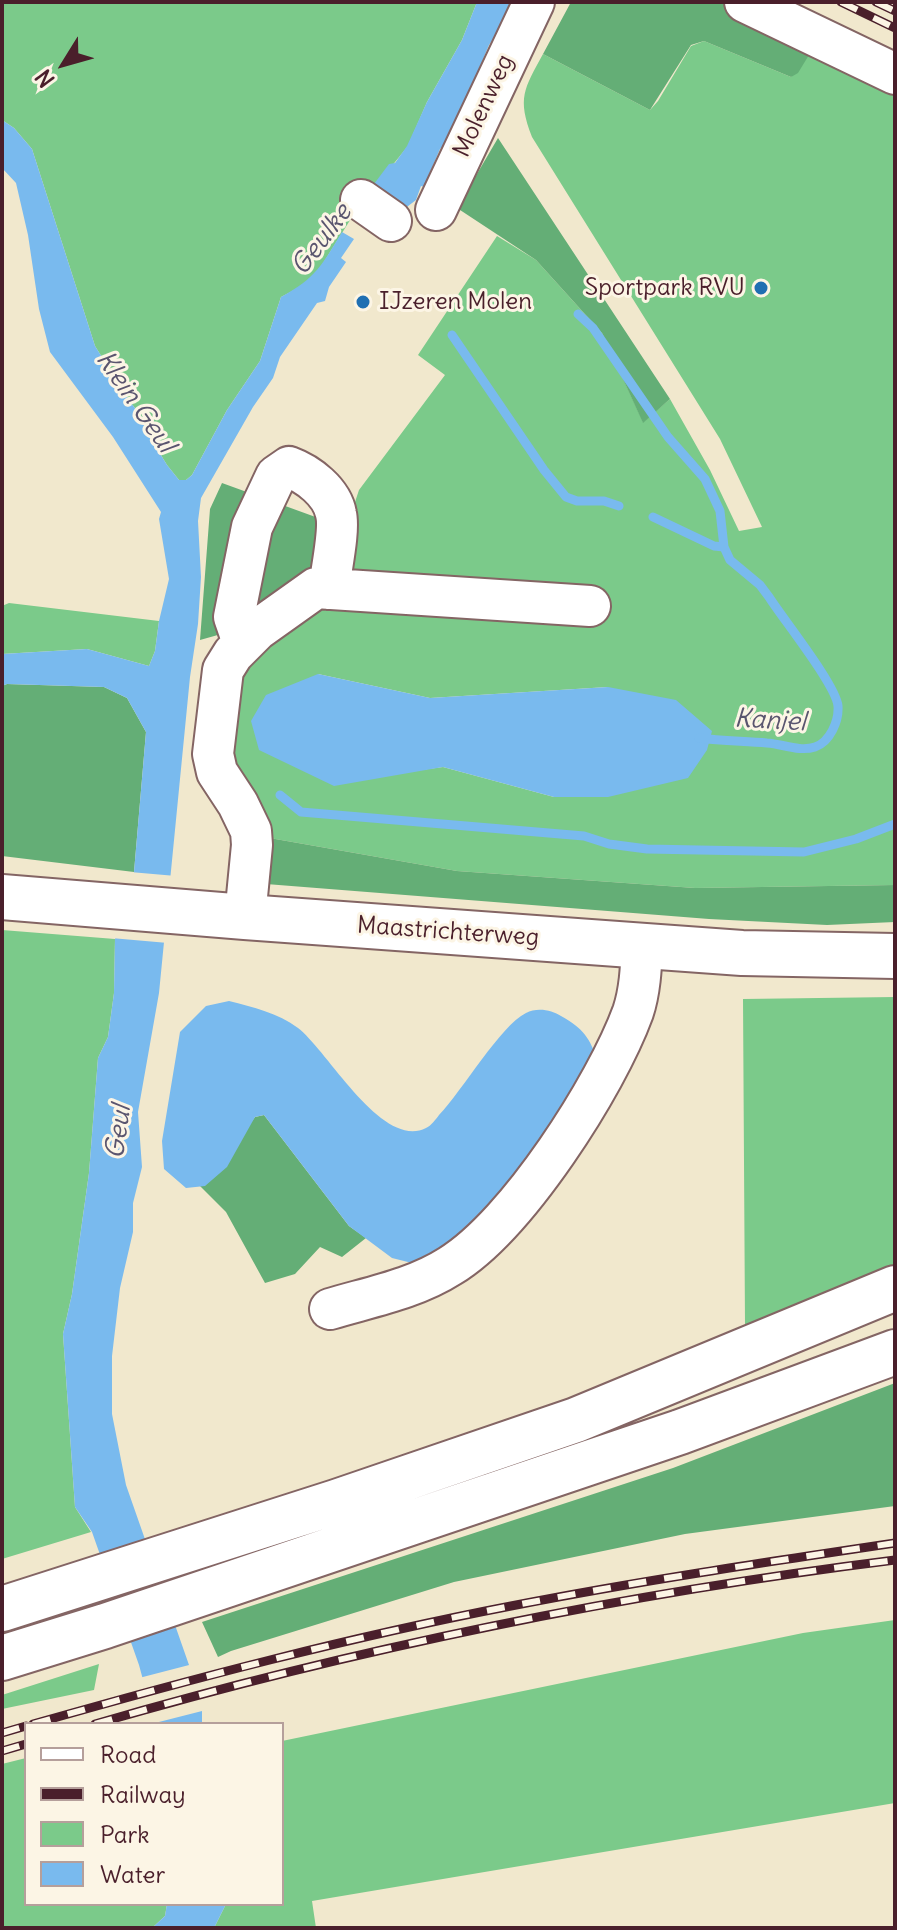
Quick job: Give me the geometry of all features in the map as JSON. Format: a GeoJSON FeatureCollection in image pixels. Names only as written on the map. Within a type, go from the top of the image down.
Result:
{"type":"FeatureCollection","features":[{"type":"Feature","properties":{"kind":"main road","name":"Maastrichterweg"},"geometry":{"type":"LineString","coordinates":[[2,897],[742,953],[895,956]]}},
{"type":"Feature","properties":{"kind":"main road"},"geometry":{"type":"LineString","coordinates":[[2,1609],[182,1553],[576,1420],[895,1288]]}},
{"type":"Feature","properties":{"kind":"main road"},"geometry":{"type":"LineString","coordinates":[[2,1658],[680,1432],[895,1352]]}},
{"type":"Feature","properties":{"kind":"street","name":"Molenweg"},"geometry":{"type":"LineString","coordinates":[[436,210],[534,2]]}},
{"type":"Feature","properties":{"kind":"street"},"geometry":{"type":"LineString","coordinates":[[745,2],[895,74]]}},
{"type":"Feature","properties":{"kind":"street"},"geometry":{"type":"LineString","coordinates":[[250,636],[234,617],[252,527],[276,476],[289,467],[304,473],[325,493],[336,514],[329,589]]}},
{"type":"Feature","properties":{"kind":"street"},"geometry":{"type":"LineString","coordinates":[[245,917],[251,831],[217,772],[213,754],[223,670],[227,661],[250,636],[316,588],[590,606]]}},
{"type":"Feature","properties":{"kind":"street"},"geometry":{"type":"LineString","coordinates":[[330,1309],[420,1282],[450,1266],[485,1239],[525,1194],[581,1114],[616,1049],[633,1011],[640,982],[642,946]]}},
{"type":"Feature","properties":{"kind":"green space"},"geometry":{"type":"Polygon","coordinates":[[[2,2],[477,2],[462,40],[427,102],[408,146],[357,209],[317,273],[304,285],[281,297],[260,361],[227,410],[192,475],[186,480],[179,480],[167,465],[151,439],[144,420],[95,346],[32,149],[14,128],[2,120],[2,2]]]}},
{"type":"Feature","properties":{"kind":"green space"},"geometry":{"type":"Polygon","coordinates":[[[571,2],[727,2],[815,45],[798,73],[791,77],[704,41],[691,45],[650,110],[543,54],[571,2]]]}},
{"type":"Feature","properties":{"kind":"green space"},"geometry":{"type":"Polygon","coordinates":[[[704,41],[791,77],[815,45],[895,86],[895,885],[695,888],[457,871],[264,837],[228,759],[234,684],[345,532],[359,490],[445,375],[418,355],[497,236],[536,260],[602,333],[643,422],[670,399],[710,470],[739,531],[762,527],[720,439],[532,137],[525,112],[527,85],[543,54],[650,110],[691,46],[704,41]],[[318,674],[391,774],[443,767],[554,797],[608,687],[430,698],[318,674]]]}},
{"type":"Feature","properties":{"kind":"green space"},"geometry":{"type":"Polygon","coordinates":[[[498,138],[670,399],[643,423],[602,333],[536,260],[457,208],[498,138]]]}},
{"type":"Feature","properties":{"kind":"green space"},"geometry":{"type":"Polygon","coordinates":[[[222,483],[321,519],[311,579],[232,631],[200,640],[210,509],[222,483]]]}},
{"type":"Feature","properties":{"kind":"green space"},"geometry":{"type":"Polygon","coordinates":[[[9,603],[159,621],[155,651],[149,666],[87,649],[2,654],[2,606],[9,603]]]}},
{"type":"Feature","properties":{"kind":"green space"},"geometry":{"type":"Polygon","coordinates":[[[2,686],[104,687],[127,698],[146,732],[134,872],[2,856],[2,686]]]}},
{"type":"Feature","properties":{"kind":"green space"},"geometry":{"type":"Polygon","coordinates":[[[264,837],[457,871],[695,888],[895,885],[895,922],[827,925],[709,919],[266,884],[264,837]]]}},
{"type":"Feature","properties":{"kind":"green space"},"geometry":{"type":"Polygon","coordinates":[[[2,930],[115,939],[114,993],[108,1037],[98,1058],[89,1173],[72,1294],[63,1334],[75,1507],[91,1532],[2,1559],[2,930]]]}},
{"type":"Feature","properties":{"kind":"green space"},"geometry":{"type":"Polygon","coordinates":[[[895,997],[895,1269],[745,1325],[743,999],[895,997]]]}},
{"type":"Feature","properties":{"kind":"green space"},"geometry":{"type":"Polygon","coordinates":[[[264,1115],[349,1226],[366,1238],[342,1257],[320,1247],[295,1274],[265,1283],[226,1212],[200,1186],[205,1185],[255,1117],[264,1115]]]}},
{"type":"Feature","properties":{"kind":"green space"},"geometry":{"type":"Polygon","coordinates":[[[895,1383],[895,1506],[685,1534],[454,1582],[218,1657],[202,1622],[673,1468],[895,1383]]]}},
{"type":"Feature","properties":{"kind":"green space"},"geometry":{"type":"Polygon","coordinates":[[[895,1620],[895,1803],[312,1901],[316,1928],[214,1928],[225,1906],[284,1906],[284,1741],[803,1633],[895,1620]]]}},
{"type":"Feature","properties":{"kind":"green space"},"geometry":{"type":"Polygon","coordinates":[[[99,1664],[94,1690],[2,1709],[2,1695],[99,1664]]]}},
{"type":"Feature","properties":{"kind":"green space"},"geometry":{"type":"Polygon","coordinates":[[[24,1758],[24,1906],[167,1906],[165,1916],[152,1928],[2,1928],[2,1764],[24,1758]]]}},
{"type":"Feature","properties":{"kind":"water"},"geometry":{"type":"Polygon","coordinates":[[[477,2],[510,2],[508,16],[489,45],[450,138],[440,149],[428,177],[436,181],[431,189],[421,186],[416,200],[399,213],[368,192],[407,146],[427,102],[462,40],[477,2]]]}},
{"type":"Feature","properties":{"kind":"water","name":"Geul"},"geometry":{"type":"Polygon","coordinates":[[[2,120],[14,128],[32,149],[95,346],[179,480],[186,480],[192,475],[227,410],[260,361],[281,297],[317,270],[342,232],[354,239],[341,258],[346,262],[329,287],[325,301],[317,303],[280,357],[273,378],[201,498],[198,521],[201,577],[198,624],[159,993],[138,1112],[142,1167],[133,1203],[133,1232],[120,1288],[112,1356],[112,1414],[126,1485],[189,1665],[202,1711],[202,1722],[154,1722],[139,1665],[92,1532],[75,1507],[63,1334],[72,1294],[89,1173],[98,1058],[108,1037],[114,993],[115,939],[134,872],[146,732],[127,698],[104,687],[2,686],[2,654],[87,649],[149,666],[155,651],[169,579],[159,519],[161,512],[113,437],[50,352],[16,183],[2,168],[2,120]]]}},
{"type":"Feature","properties":{"kind":"water"},"geometry":{"type":"Polygon","coordinates":[[[318,674],[430,698],[608,687],[676,700],[712,731],[707,750],[688,778],[608,797],[554,797],[443,767],[334,786],[259,750],[251,721],[266,695],[318,674]]]}},
{"type":"Feature","properties":{"kind":"water"},"geometry":{"type":"Polygon","coordinates":[[[229,1001],[274,1014],[298,1028],[374,1112],[392,1125],[409,1131],[432,1124],[493,1044],[516,1020],[530,1011],[553,1012],[569,1020],[589,1040],[598,1062],[502,1195],[456,1239],[420,1265],[392,1258],[349,1226],[264,1115],[255,1117],[227,1167],[205,1186],[186,1188],[164,1169],[162,1141],[180,1032],[206,1006],[229,1001]]]}},
{"type":"Feature","properties":{"kind":"water"},"geometry":{"type":"Polygon","coordinates":[[[167,1906],[225,1906],[214,1928],[152,1928],[165,1916],[167,1906]]]}},
{"type":"Feature","properties":{"kind":"pier"},"geometry":{"type":"Polygon","coordinates":[[[130,872],[176,876],[168,943],[111,938],[130,872]]]}},
{"type":"Feature","properties":{"kind":"pier"},"geometry":{"type":"Polygon","coordinates":[[[193,1664],[206,1710],[150,1722],[139,1678],[193,1664]]]}},
{"type":"Feature","properties":{"kind":"waterway","name":"Kanjel"},"geometry":{"type":"LineString","coordinates":[[578,314],[593,328],[668,437],[705,479],[720,511],[724,547],[730,560],[760,585],[769,597],[819,668],[838,706],[832,730],[825,741],[815,747],[699,738]]}},
{"type":"Feature","properties":{"kind":"waterway"},"geometry":{"type":"LineString","coordinates":[[452,335],[544,470],[566,497],[577,501],[604,501],[619,506]]}},
{"type":"Feature","properties":{"kind":"waterway"},"geometry":{"type":"LineString","coordinates":[[653,517],[714,546],[724,547]]}},
{"type":"Feature","properties":{"kind":"waterway","name":"Kanjel"},"geometry":{"type":"LineString","coordinates":[[280,795],[301,812],[584,836],[609,844],[647,849],[804,852],[856,839],[895,824]]}},
{"type":"Feature","properties":{"kind":"railway"},"geometry":{"type":"LineString","coordinates":[[841,2],[895,28]]}},
{"type":"Feature","properties":{"kind":"railway"},"geometry":{"type":"LineString","coordinates":[[876,2],[895,11]]}},
{"type":"Feature","properties":{"kind":"railway"},"geometry":{"type":"LineString","coordinates":[[40,1722],[271,1660],[451,1618],[655,1580],[895,1543]]}},
{"type":"Feature","properties":{"kind":"railway"},"geometry":{"type":"LineString","coordinates":[[102,1722],[291,1671],[492,1626],[694,1589],[895,1560]]}},
{"type":"Feature","properties":{"kind":"railway"},"geometry":{"type":"LineString","coordinates":[[2,1733],[24,1727]]}},
{"type":"Feature","properties":{"kind":"railway"},"geometry":{"type":"LineString","coordinates":[[2,1751],[24,1745]]}},
{"type":"Feature","properties":{"kind":"place","name":"Sportpark RVU"},"geometry":{"type":"Point","coordinates":[761,288]}},
{"type":"Feature","properties":{"kind":"place","name":"IJzeren Molen"},"geometry":{"type":"Point","coordinates":[363,302]}},
{"type":"Feature","properties":{"kind":"water label","name":"Geulke"},"geometry":{"type":"Point","coordinates":[322,240]}},
{"type":"Feature","properties":{"kind":"water label","name":"Klein Geul"},"geometry":{"type":"Point","coordinates":[135,402]}}]}
